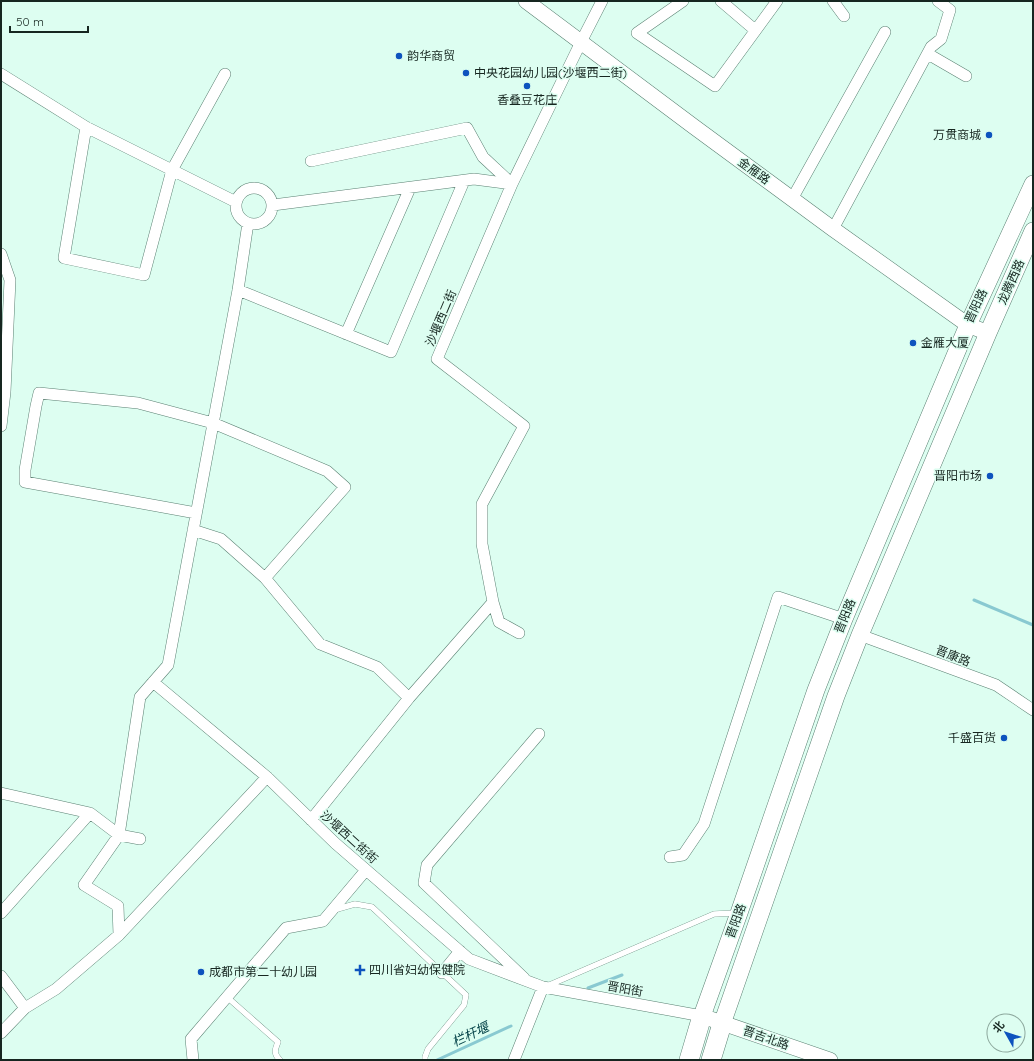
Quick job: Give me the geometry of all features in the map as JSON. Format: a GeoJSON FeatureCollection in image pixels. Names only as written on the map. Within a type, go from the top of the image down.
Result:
{"type":"FeatureCollection","features":[{"type":"Feature","properties":{"kind":"highway","name":"晋阳路"},"geometry":{"type":"LineString","coordinates":[[689,1060],[702,1016]]}},
{"type":"Feature","properties":{"kind":"highway","name":"晋阳路"},"geometry":{"type":"LineString","coordinates":[[711,1060],[722,1024]]}},
{"type":"Feature","properties":{"kind":"main road","name":"晋阳路"},"geometry":{"type":"LineString","coordinates":[[702,1016],[816,690],[844,619],[968,325],[1033,184]]}},
{"type":"Feature","properties":{"kind":"main road","name":"龙腾西路"},"geometry":{"type":"LineString","coordinates":[[988,333],[1033,232]]}},
{"type":"Feature","properties":{"kind":"main road","name":"晋阳路"},"geometry":{"type":"LineString","coordinates":[[722,1024],[836,696],[860,635],[988,333]]}},
{"type":"Feature","properties":{"kind":"street","name":"金雁路"},"geometry":{"type":"LineString","coordinates":[[526,1],[832,229],[968,325],[988,333]]}},
{"type":"Feature","properties":{"kind":"street"},"geometry":{"type":"LineString","coordinates":[[683,1],[637,33],[715,86],[777,1]]}},
{"type":"Feature","properties":{"kind":"street"},"geometry":{"type":"LineString","coordinates":[[721,1],[755,30]]}},
{"type":"Feature","properties":{"kind":"street"},"geometry":{"type":"LineString","coordinates":[[832,1],[844,16]]}},
{"type":"Feature","properties":{"kind":"street"},"geometry":{"type":"LineString","coordinates":[[832,229],[932,47],[941,39],[950,10],[938,1]]}},
{"type":"Feature","properties":{"kind":"street","name":"沙堰西二街"},"geometry":{"type":"LineString","coordinates":[[519,633],[499,622],[493,602],[482,544],[482,504],[524,426],[438,359],[512,184],[580,42],[600,4]]}},
{"type":"Feature","properties":{"kind":"street"},"geometry":{"type":"LineString","coordinates":[[792,199],[885,32]]}},
{"type":"Feature","properties":{"kind":"street"},"geometry":{"type":"LineString","coordinates":[[928,54],[966,76]]}},
{"type":"Feature","properties":{"kind":"street"},"geometry":{"type":"LineString","coordinates":[[1,74],[86,127],[236,202]]}},
{"type":"Feature","properties":{"kind":"street"},"geometry":{"type":"LineString","coordinates":[[86,127],[64,258],[144,275],[172,170],[224,74]]}},
{"type":"Feature","properties":{"kind":"street"},"geometry":{"type":"LineString","coordinates":[[311,161],[467,128],[483,157],[512,184]]}},
{"type":"Feature","properties":{"kind":"street"},"geometry":{"type":"LineString","coordinates":[[273,205],[474,179],[512,184]]}},
{"type":"Feature","properties":{"kind":"street"},"geometry":{"type":"LineString","coordinates":[[238,290],[391,352],[464,181]]}},
{"type":"Feature","properties":{"kind":"street"},"geometry":{"type":"LineString","coordinates":[[255,188],[260,189],[269,195],[273,205],[270,215],[263,222],[253,224],[243,221],[237,213],[236,202],[241,193],[245,190],[255,188]]}},
{"type":"Feature","properties":{"kind":"street"},"geometry":{"type":"LineString","coordinates":[[346,334],[410,188]]}},
{"type":"Feature","properties":{"kind":"street"},"geometry":{"type":"LineString","coordinates":[[119,935],[118,906],[84,885],[119,835],[140,697],[168,665],[238,290],[248,223]]}},
{"type":"Feature","properties":{"kind":"street"},"geometry":{"type":"LineString","coordinates":[[1,254],[10,280],[5,392],[1,426]]}},
{"type":"Feature","properties":{"kind":"street"},"geometry":{"type":"LineString","coordinates":[[196,513],[25,482],[39,393],[138,403],[213,423],[327,471],[345,487],[265,578]]}},
{"type":"Feature","properties":{"kind":"street"},"geometry":{"type":"LineString","coordinates":[[193,530],[222,539],[265,578],[320,644],[377,667],[409,698]]}},
{"type":"Feature","properties":{"kind":"street"},"geometry":{"type":"LineString","coordinates":[[670,857],[683,855],[704,824],[778,596],[844,619]]}},
{"type":"Feature","properties":{"kind":"street"},"geometry":{"type":"LineString","coordinates":[[311,820],[409,698],[493,602]]}},
{"type":"Feature","properties":{"kind":"street","name":"晋康路"},"geometry":{"type":"LineString","coordinates":[[860,635],[996,686],[1033,710]]}},
{"type":"Feature","properties":{"kind":"street","name":"沙堰西二街街"},"geometry":{"type":"LineString","coordinates":[[154,682],[267,778],[335,843],[469,959],[543,987]]}},
{"type":"Feature","properties":{"kind":"street"},"geometry":{"type":"LineString","coordinates":[[529,982],[424,883],[427,865],[539,734]]}},
{"type":"Feature","properties":{"kind":"street"},"geometry":{"type":"LineString","coordinates":[[1,1033],[25,1008],[56,989],[119,935],[267,778]]}},
{"type":"Feature","properties":{"kind":"street"},"geometry":{"type":"LineString","coordinates":[[1,793],[90,813],[119,835],[140,839]]}},
{"type":"Feature","properties":{"kind":"street"},"geometry":{"type":"LineString","coordinates":[[1,912],[90,813]]}},
{"type":"Feature","properties":{"kind":"street"},"geometry":{"type":"LineString","coordinates":[[192,1060],[191,1039],[286,928],[323,921],[366,870]]}},
{"type":"Feature","properties":{"kind":"street"},"geometry":{"type":"LineString","coordinates":[[442,973],[460,951]]}},
{"type":"Feature","properties":{"kind":"street"},"geometry":{"type":"LineString","coordinates":[[1,976],[25,1008]]}},
{"type":"Feature","properties":{"kind":"street"},"geometry":{"type":"LineString","coordinates":[[514,1060],[543,987]]}},
{"type":"Feature","properties":{"kind":"street","name":"晋阳街"},"geometry":{"type":"LineString","coordinates":[[543,987],[702,1016]]}},
{"type":"Feature","properties":{"kind":"street","name":"晋吉北路"},"geometry":{"type":"LineString","coordinates":[[702,1016],[830,1060]]}},
{"type":"Feature","properties":{"kind":"lane"},"geometry":{"type":"LineString","coordinates":[[600,4],[609,1]]}},
{"type":"Feature","properties":{"kind":"lane"},"geometry":{"type":"LineString","coordinates":[[332,911],[355,904],[372,907],[466,995],[464,1005],[428,1049],[425,1058]]}},
{"type":"Feature","properties":{"kind":"lane"},"geometry":{"type":"LineString","coordinates":[[543,987],[714,914],[739,913]]}},
{"type":"Feature","properties":{"kind":"lane"},"geometry":{"type":"LineString","coordinates":[[227,997],[278,1042],[275,1051],[276,1056],[280,1060]]}},
{"type":"Feature","properties":{"kind":"waterway"},"geometry":{"type":"LineString","coordinates":[[974,600],[1033,625]]}},
{"type":"Feature","properties":{"kind":"waterway","name":"栏杆堰"},"geometry":{"type":"LineString","coordinates":[[588,988],[622,975]]}},
{"type":"Feature","properties":{"kind":"waterway","name":"栏杆堰"},"geometry":{"type":"LineString","coordinates":[[437,1060],[511,1026]]}},
{"type":"Feature","properties":{"kind":"place","name":"韵华商贸"},"geometry":{"type":"Point","coordinates":[399,56]}},
{"type":"Feature","properties":{"kind":"place","name":"中央花园幼儿园(沙堰西二街)"},"geometry":{"type":"Point","coordinates":[466,73]}},
{"type":"Feature","properties":{"kind":"place","name":"香叠豆花庄"},"geometry":{"type":"Point","coordinates":[527,86]}},
{"type":"Feature","properties":{"kind":"place","name":"万贯商城"},"geometry":{"type":"Point","coordinates":[989,135]}},
{"type":"Feature","properties":{"kind":"place","name":"金雁大厦"},"geometry":{"type":"Point","coordinates":[913,343]}},
{"type":"Feature","properties":{"kind":"place","name":"晋阳市场"},"geometry":{"type":"Point","coordinates":[990,476]}},
{"type":"Feature","properties":{"kind":"place","name":"千盛百货"},"geometry":{"type":"Point","coordinates":[1004,738]}},
{"type":"Feature","properties":{"kind":"place","name":"四川省妇幼保健院"},"geometry":{"type":"Point","coordinates":[360,970]}},
{"type":"Feature","properties":{"kind":"place","name":"成都市第二十幼儿园"},"geometry":{"type":"Point","coordinates":[201,972]}}]}
